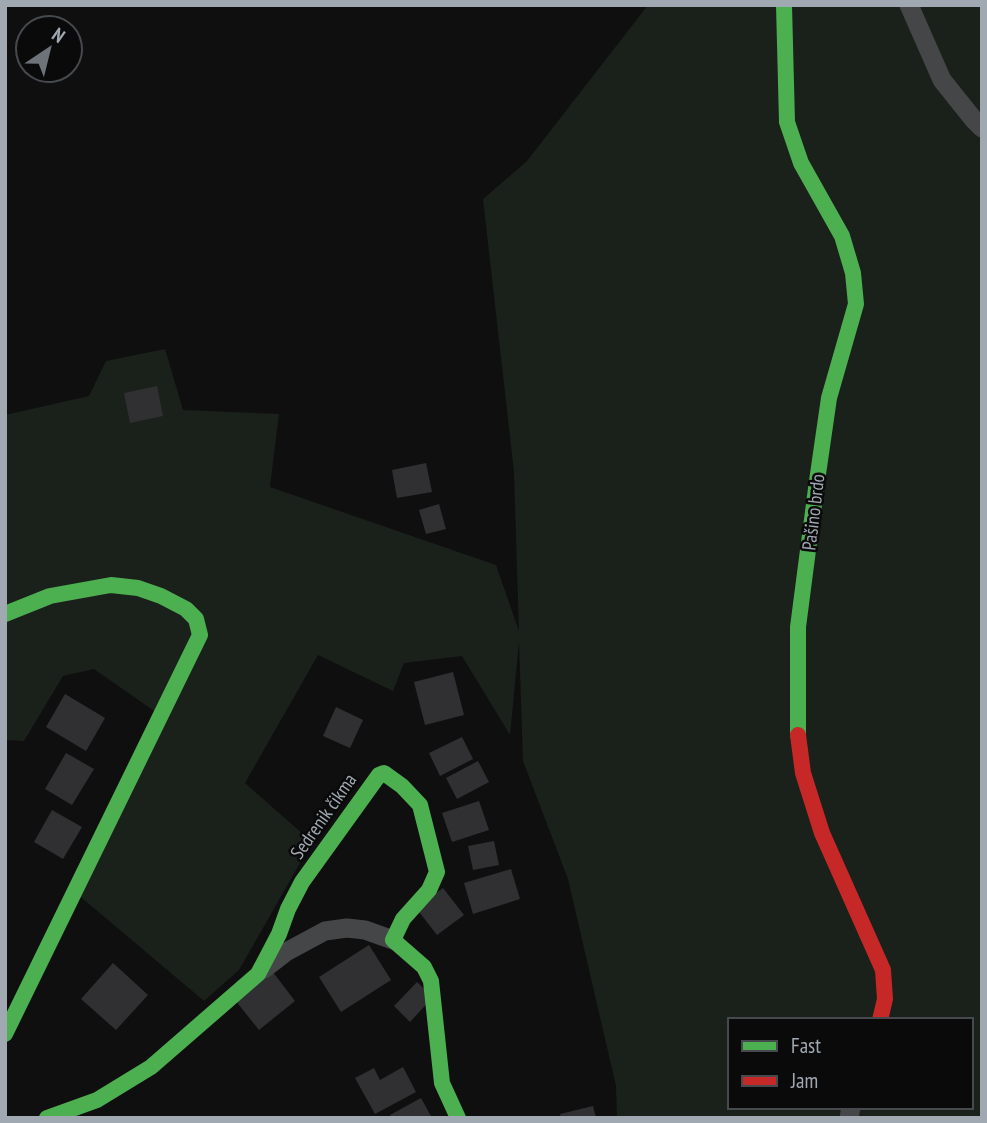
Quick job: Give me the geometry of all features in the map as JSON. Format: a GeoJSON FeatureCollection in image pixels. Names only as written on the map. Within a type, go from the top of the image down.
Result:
{"type":"FeatureCollection","features":[{"type":"Feature","properties":{"kind":"street","name":"Pašino brdo"},"geometry":{"type":"LineString","coordinates":[[784,5],[787,122],[801,163],[842,236],[853,273],[856,304],[829,398],[817,481],[798,627],[797,728],[803,774],[822,833],[883,970],[885,999],[880,1018]]}},
{"type":"Feature","properties":{"kind":"street"},"geometry":{"type":"LineString","coordinates":[[909,5],[942,80],[982,128]]}},
{"type":"Feature","properties":{"kind":"street"},"geometry":{"type":"LineString","coordinates":[[5,614],[50,596],[111,585],[138,588],[186,609],[196,619],[200,635],[5,1034]]}},
{"type":"Feature","properties":{"kind":"street","name":"Sedrenik čikma"},"geometry":{"type":"LineString","coordinates":[[47,1118],[97,1100],[150,1067],[258,974],[302,882],[379,775],[384,773],[402,786],[419,805],[436,872],[429,890],[403,919],[393,940]]}},
{"type":"Feature","properties":{"kind":"street"},"geometry":{"type":"LineString","coordinates":[[258,974],[286,951],[325,931],[348,928],[365,930],[393,940],[424,967],[431,981],[442,1083],[458,1118]]}},
{"type":"Feature","properties":{"kind":"shaded area"},"geometry":{"type":"Polygon","coordinates":[[[648,5],[982,5],[982,1118],[617,1118],[616,1086],[568,879],[523,761],[519,642],[510,735],[462,656],[404,663],[393,691],[318,655],[245,783],[312,842],[239,970],[204,1001],[76,893],[164,718],[94,669],[63,676],[24,741],[5,740],[5,415],[89,396],[106,361],[165,349],[183,410],[279,414],[270,487],[496,565],[519,631],[514,472],[483,199],[527,161],[648,5]]]}},
{"type":"Feature","properties":{"kind":"building"},"geometry":{"type":"Polygon","coordinates":[[[157,386],[163,416],[130,423],[124,393],[157,386]]]}},
{"type":"Feature","properties":{"kind":"building"},"geometry":{"type":"Polygon","coordinates":[[[426,463],[432,492],[397,498],[392,470],[426,463]]]}},
{"type":"Feature","properties":{"kind":"building"},"geometry":{"type":"Polygon","coordinates":[[[439,504],[446,529],[426,534],[419,510],[439,504]]]}},
{"type":"Feature","properties":{"kind":"building"},"geometry":{"type":"Polygon","coordinates":[[[453,672],[464,715],[425,725],[414,682],[453,672]]]}},
{"type":"Feature","properties":{"kind":"building"},"geometry":{"type":"Polygon","coordinates":[[[65,694],[105,718],[86,751],[46,727],[65,694]]]}},
{"type":"Feature","properties":{"kind":"building"},"geometry":{"type":"Polygon","coordinates":[[[336,707],[363,720],[350,748],[323,736],[336,707]]]}},
{"type":"Feature","properties":{"kind":"building"},"geometry":{"type":"Polygon","coordinates":[[[462,737],[473,759],[440,776],[429,753],[462,737]]]}},
{"type":"Feature","properties":{"kind":"building"},"geometry":{"type":"Polygon","coordinates":[[[66,753],[94,769],[72,805],[45,789],[66,753]]]}},
{"type":"Feature","properties":{"kind":"building"},"geometry":{"type":"Polygon","coordinates":[[[478,761],[489,782],[457,799],[446,778],[478,761]]]}},
{"type":"Feature","properties":{"kind":"building"},"geometry":{"type":"Polygon","coordinates":[[[479,801],[489,830],[452,842],[442,813],[479,801]]]}},
{"type":"Feature","properties":{"kind":"building"},"geometry":{"type":"Polygon","coordinates":[[[52,810],[82,827],[63,859],[34,842],[52,810]]]}},
{"type":"Feature","properties":{"kind":"building"},"geometry":{"type":"Polygon","coordinates":[[[494,841],[499,865],[473,870],[468,846],[494,841]]]}},
{"type":"Feature","properties":{"kind":"building"},"geometry":{"type":"Polygon","coordinates":[[[511,869],[520,899],[473,914],[464,883],[511,869]]]}},
{"type":"Feature","properties":{"kind":"building"},"geometry":{"type":"Polygon","coordinates":[[[443,888],[464,915],[437,935],[416,908],[443,888]]]}},
{"type":"Feature","properties":{"kind":"building"},"geometry":{"type":"Polygon","coordinates":[[[369,945],[391,980],[341,1012],[319,977],[369,945]]]}},
{"type":"Feature","properties":{"kind":"building"},"geometry":{"type":"Polygon","coordinates":[[[113,963],[148,995],[116,1030],[81,999],[113,963]]]}},
{"type":"Feature","properties":{"kind":"building"},"geometry":{"type":"Polygon","coordinates":[[[272,971],[295,1001],[259,1030],[235,1000],[272,971]]]}},
{"type":"Feature","properties":{"kind":"building"},"geometry":{"type":"Polygon","coordinates":[[[417,982],[433,997],[410,1022],[394,1006],[417,982]]]}},
{"type":"Feature","properties":{"kind":"building"},"geometry":{"type":"Polygon","coordinates":[[[403,1067],[416,1092],[375,1114],[355,1078],[374,1068],[380,1080],[403,1067]]]}},
{"type":"Feature","properties":{"kind":"building"},"geometry":{"type":"Polygon","coordinates":[[[421,1098],[432,1118],[392,1118],[390,1115],[421,1098]]]}},
{"type":"Feature","properties":{"kind":"building"},"geometry":{"type":"Polygon","coordinates":[[[593,1106],[596,1118],[561,1118],[560,1114],[593,1106]]]}},
{"type":"Feature","properties":{"kind":"traffic: fast"},"geometry":{"type":"LineString","coordinates":[[784,5],[787,122],[801,163],[842,236],[853,273],[856,304],[829,398],[817,481],[798,627],[798,735]]}},
{"type":"Feature","properties":{"kind":"traffic: fast"},"geometry":{"type":"LineString","coordinates":[[5,614],[50,596],[111,585],[138,588],[186,609],[196,619],[200,635],[5,1034]]}},
{"type":"Feature","properties":{"kind":"traffic: fast"},"geometry":{"type":"LineString","coordinates":[[47,1118],[97,1100],[151,1067],[258,974],[302,882],[379,775],[384,773],[402,786],[420,805],[437,872],[429,890],[403,919],[393,940],[424,967],[431,981],[442,1083],[458,1118]]}},
{"type":"Feature","properties":{"kind":"traffic: jam"},"geometry":{"type":"LineString","coordinates":[[798,735],[803,773],[822,833],[883,970],[885,999],[880,1018]]}}]}
